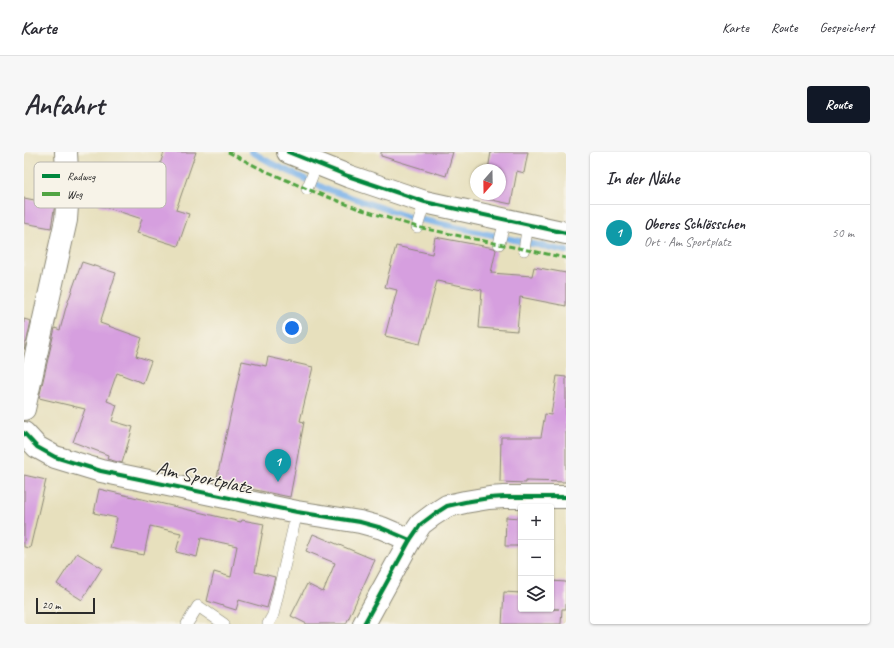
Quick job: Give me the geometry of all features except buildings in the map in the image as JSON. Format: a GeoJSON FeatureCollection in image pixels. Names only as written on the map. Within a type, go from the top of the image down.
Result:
{"type":"FeatureCollection","features":[{"type":"Feature","properties":{"kind":"street"},"geometry":{"type":"LineString","coordinates":[[66,152],[67,162]]}},
{"type":"Feature","properties":{"kind":"street"},"geometry":{"type":"LineString","coordinates":[[288,152],[312,178],[348,176],[420,217],[526,238],[566,233]]}},
{"type":"Feature","properties":{"kind":"street"},"geometry":{"type":"LineString","coordinates":[[24,409],[66,220],[67,208]]}},
{"type":"Feature","properties":{"kind":"street","name":"Am Sportplatz"},"geometry":{"type":"LineString","coordinates":[[24,433],[37,447],[55,457],[101,471],[297,512],[360,522],[382,528],[410,540]]}},
{"type":"Feature","properties":{"kind":"street"},"geometry":{"type":"LineString","coordinates":[[364,624],[410,540],[421,524],[447,506],[504,497],[566,497]]}},
{"type":"Feature","properties":{"kind":"lane"},"geometry":{"type":"LineString","coordinates":[[268,624],[273,615],[297,512]]}},
{"type":"Feature","properties":{"kind":"lane"},"geometry":{"type":"LineString","coordinates":[[187,624],[198,606],[224,624]]}},
{"type":"Feature","properties":{"kind":"waterway"},"geometry":{"type":"LineString","coordinates":[[252,152],[271,163],[324,188],[409,217],[566,251]]}},
{"type":"Feature","properties":{"kind":"marked path"},"geometry":{"type":"LineString","coordinates":[[228,152],[259,168],[307,189],[359,209],[417,227],[566,258]]}},
{"type":"Feature","properties":{"kind":"cycle path"},"geometry":{"type":"LineString","coordinates":[[288,152],[348,176],[425,202],[566,233]]}},
{"type":"Feature","properties":{"kind":"cycle path"},"geometry":{"type":"LineString","coordinates":[[24,433],[37,447],[55,457],[101,471],[297,512],[360,522],[382,528],[410,540]]}},
{"type":"Feature","properties":{"kind":"cycle path"},"geometry":{"type":"LineString","coordinates":[[364,624],[410,540],[421,524],[447,506],[489,498],[566,497]]}},
{"type":"Feature","properties":{"kind":"place","name":"Oberes Schlösschen"},"geometry":{"type":"Point","coordinates":[278,482]}}]}
